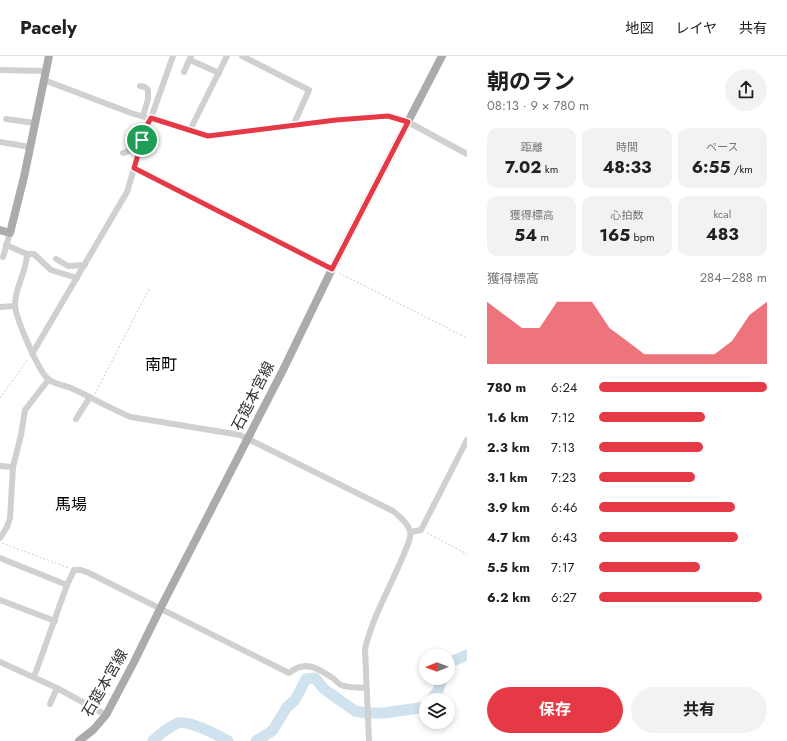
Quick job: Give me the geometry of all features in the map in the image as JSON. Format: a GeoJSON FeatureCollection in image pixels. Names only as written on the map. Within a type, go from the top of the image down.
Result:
{"type":"FeatureCollection","features":[{"type":"Feature","properties":{"kind":"main road"},"geometry":{"type":"LineString","coordinates":[[0,230],[10,233],[24,177],[49,56]]}},
{"type":"Feature","properties":{"kind":"main road","name":"石筵本宮線"},"geometry":{"type":"LineString","coordinates":[[79,741],[93,730],[106,715],[283,370],[332,269],[442,56]]}},
{"type":"Feature","properties":{"kind":"street"},"geometry":{"type":"LineString","coordinates":[[32,354],[127,192],[147,125],[151,118],[173,56]]}},
{"type":"Feature","properties":{"kind":"street"},"geometry":{"type":"LineString","coordinates":[[190,130],[227,56]]}},
{"type":"Feature","properties":{"kind":"street"},"geometry":{"type":"LineString","coordinates":[[242,56],[309,90],[293,126]]}},
{"type":"Feature","properties":{"kind":"street"},"geometry":{"type":"LineString","coordinates":[[184,72],[191,58],[219,73]]}},
{"type":"Feature","properties":{"kind":"street"},"geometry":{"type":"LineString","coordinates":[[0,70],[46,71]]}},
{"type":"Feature","properties":{"kind":"street"},"geometry":{"type":"LineString","coordinates":[[44,80],[131,113],[208,136],[336,120],[388,116],[408,122],[467,154]]}},
{"type":"Feature","properties":{"kind":"street"},"geometry":{"type":"LineString","coordinates":[[140,86],[145,87],[148,90],[148,99],[143,116]]}},
{"type":"Feature","properties":{"kind":"street"},"geometry":{"type":"LineString","coordinates":[[6,119],[35,124]]}},
{"type":"Feature","properties":{"kind":"street"},"geometry":{"type":"LineString","coordinates":[[123,153],[129,151],[136,142],[142,140]]}},
{"type":"Feature","properties":{"kind":"street"},"geometry":{"type":"LineString","coordinates":[[0,142],[30,147]]}},
{"type":"Feature","properties":{"kind":"street"},"geometry":{"type":"LineString","coordinates":[[3,257],[10,233]]}},
{"type":"Feature","properties":{"kind":"street"},"geometry":{"type":"LineString","coordinates":[[6,245],[27,254],[34,254],[51,270],[77,278]]}},
{"type":"Feature","properties":{"kind":"street"},"geometry":{"type":"LineString","coordinates":[[27,254],[27,260],[19,284],[15,306],[32,354],[49,379],[92,397],[117,412],[131,417],[240,435],[393,511],[403,520],[411,532],[409,541],[385,593],[368,635],[365,649],[369,741]]}},
{"type":"Feature","properties":{"kind":"street"},"geometry":{"type":"LineString","coordinates":[[56,258],[68,266],[85,265]]}},
{"type":"Feature","properties":{"kind":"street"},"geometry":{"type":"LineString","coordinates":[[0,307],[15,306]]}},
{"type":"Feature","properties":{"kind":"street"},"geometry":{"type":"LineString","coordinates":[[0,538],[7,527],[10,518],[13,467],[21,435],[25,410],[49,379]]}},
{"type":"Feature","properties":{"kind":"street"},"geometry":{"type":"LineString","coordinates":[[76,419],[92,397]]}},
{"type":"Feature","properties":{"kind":"street"},"geometry":{"type":"LineString","coordinates":[[411,532],[421,530],[467,440]]}},
{"type":"Feature","properties":{"kind":"street"},"geometry":{"type":"LineString","coordinates":[[0,466],[13,467]]}},
{"type":"Feature","properties":{"kind":"street"},"geometry":{"type":"LineString","coordinates":[[0,558],[67,585]]}},
{"type":"Feature","properties":{"kind":"street"},"geometry":{"type":"LineString","coordinates":[[34,677],[67,585],[74,570],[82,570],[289,673],[294,669],[303,666],[311,666],[318,668],[341,685],[366,688]]}},
{"type":"Feature","properties":{"kind":"street"},"geometry":{"type":"LineString","coordinates":[[0,600],[55,621]]}},
{"type":"Feature","properties":{"kind":"street"},"geometry":{"type":"LineString","coordinates":[[0,662],[57,688],[106,715]]}},
{"type":"Feature","properties":{"kind":"street"},"geometry":{"type":"LineString","coordinates":[[50,704],[57,688]]}},
{"type":"Feature","properties":{"kind":"path"},"geometry":{"type":"LineString","coordinates":[[134,168],[467,338]]}},
{"type":"Feature","properties":{"kind":"path"},"geometry":{"type":"LineString","coordinates":[[92,397],[149,289]]}},
{"type":"Feature","properties":{"kind":"path"},"geometry":{"type":"LineString","coordinates":[[0,398],[32,354]]}},
{"type":"Feature","properties":{"kind":"path"},"geometry":{"type":"LineString","coordinates":[[421,530],[467,554]]}},
{"type":"Feature","properties":{"kind":"path"},"geometry":{"type":"LineString","coordinates":[[0,542],[74,570]]}},
{"type":"Feature","properties":{"kind":"waterway"},"geometry":{"type":"LineString","coordinates":[[455,660],[467,655]]}},
{"type":"Feature","properties":{"kind":"waterway"},"geometry":{"type":"LineString","coordinates":[[256,741],[273,730],[287,707],[295,700],[306,679],[315,678],[324,689],[355,711],[366,713],[384,713],[419,708]]}},
{"type":"Feature","properties":{"kind":"waterway"},"geometry":{"type":"LineString","coordinates":[[436,693],[440,685]]}},
{"type":"Feature","properties":{"kind":"waterway"},"geometry":{"type":"LineString","coordinates":[[153,741],[162,733],[178,723],[189,724],[203,729],[228,741]]}},
{"type":"Feature","properties":{"kind":"district","name":"南町"},"geometry":{"type":"Point","coordinates":[161,364]}},
{"type":"Feature","properties":{"kind":"district","name":"馬場"},"geometry":{"type":"Point","coordinates":[71,504]}},
{"type":"Feature","properties":{"kind":"route"},"geometry":{"type":"LineString","coordinates":[[388,116],[408,122],[332,269],[134,168],[142,140],[151,118],[208,136],[336,120],[388,116]]}}]}
